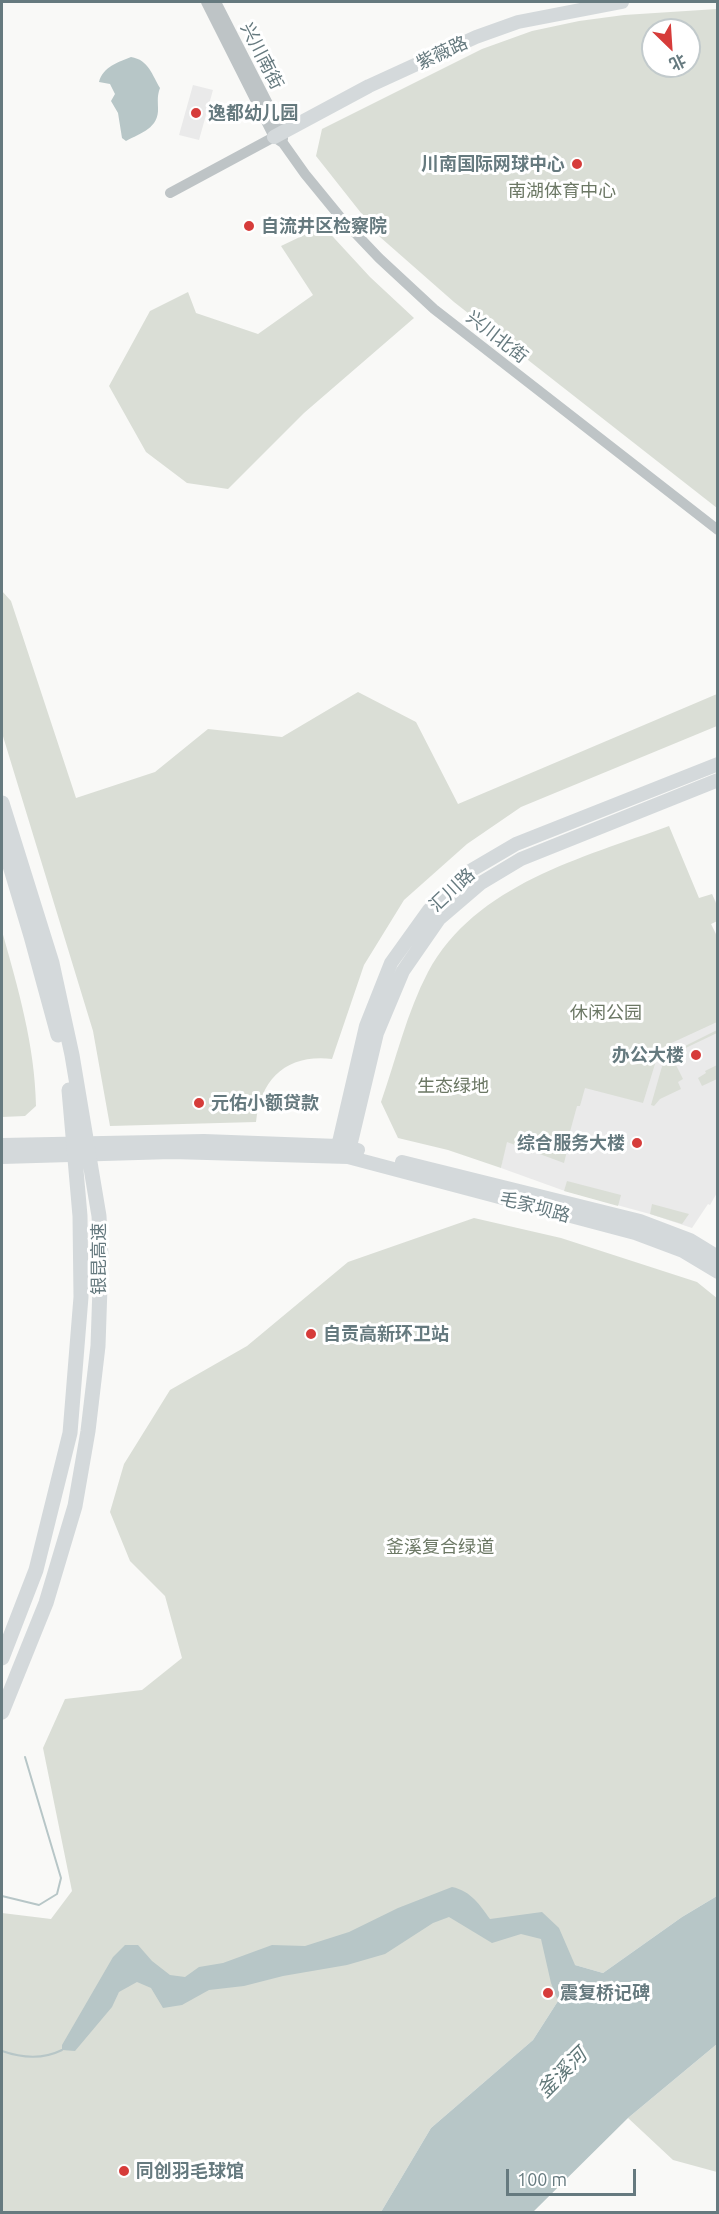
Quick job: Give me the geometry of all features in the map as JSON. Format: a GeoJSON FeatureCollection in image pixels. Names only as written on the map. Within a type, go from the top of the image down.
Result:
{"type":"FeatureCollection","features":[{"type":"Feature","properties":{"kind":"highway","name":"银昆高速"},"geometry":{"type":"LineString","coordinates":[[2,804],[52,963],[72,1055],[80,1216],[81,1297],[70,1433],[36,1570],[2,1658]]}},
{"type":"Feature","properties":{"kind":"highway","name":"银昆高速"},"geometry":{"type":"LineString","coordinates":[[2,839],[67,1070],[76,1123],[99,1216],[101,1257],[98,1346],[88,1431],[75,1506],[46,1603],[2,1712]]}},
{"type":"Feature","properties":{"kind":"main road","name":"紫薇路"},"geometry":{"type":"LineString","coordinates":[[280,138],[369,87],[476,37],[518,22],[621,2]]}},
{"type":"Feature","properties":{"kind":"main road","name":"汇川路"},"geometry":{"type":"LineString","coordinates":[[343,1152],[366,1026],[391,963],[429,910],[470,871],[516,844],[717,764]]}},
{"type":"Feature","properties":{"kind":"main road","name":"汇川路"},"geometry":{"type":"LineString","coordinates":[[343,1152],[377,1033],[403,971],[439,919],[481,883],[521,859],[717,780]]}},
{"type":"Feature","properties":{"kind":"main road"},"geometry":{"type":"LineString","coordinates":[[2,1145],[204,1141],[343,1152]]}},
{"type":"Feature","properties":{"kind":"main road"},"geometry":{"type":"LineString","coordinates":[[2,1157],[172,1152],[343,1152]]}},
{"type":"Feature","properties":{"kind":"main road","name":"毛家坝路"},"geometry":{"type":"LineString","coordinates":[[343,1152],[640,1221],[690,1240],[717,1257]]}},
{"type":"Feature","properties":{"kind":"main road","name":"毛家坝路"},"geometry":{"type":"LineString","coordinates":[[343,1152],[635,1233],[683,1251],[717,1272]]}},
{"type":"Feature","properties":{"kind":"street","name":"兴川南街"},"geometry":{"type":"LineString","coordinates":[[206,2],[280,138]]}},
{"type":"Feature","properties":{"kind":"street","name":"兴川南街"},"geometry":{"type":"LineString","coordinates":[[216,2],[280,138]]}},
{"type":"Feature","properties":{"kind":"street"},"geometry":{"type":"LineString","coordinates":[[170,193],[280,138]]}},
{"type":"Feature","properties":{"kind":"street","name":"兴川北街"},"geometry":{"type":"LineString","coordinates":[[280,138],[305,174],[341,218],[379,258],[434,309],[717,530]]}},
{"type":"Feature","properties":{"kind":"shaded area","name":"逸都幼儿园"},"geometry":{"type":"Polygon","coordinates":[[[193,85],[213,90],[199,140],[179,135],[193,85]]]}},
{"type":"Feature","properties":{"kind":"shaded area"},"geometry":{"type":"Polygon","coordinates":[[[712,894],[718,906],[717,921],[711,924],[718,937],[718,1191],[710,1205],[708,1204],[692,1228],[562,1190],[501,1168],[506,1142],[712,894]]]}},
{"type":"Feature","properties":{"kind":"green space","name":"南湖体育中心"},"geometry":{"type":"Polygon","coordinates":[[[718,9],[717,508],[454,302],[380,237],[316,156],[322,129],[482,49],[532,31],[624,15],[718,9]]]}},
{"type":"Feature","properties":{"kind":"green space"},"geometry":{"type":"Polygon","coordinates":[[[323,226],[370,277],[414,318],[304,413],[228,489],[187,483],[146,452],[109,386],[150,311],[188,292],[196,313],[258,334],[313,295],[281,246],[323,226]]]}},
{"type":"Feature","properties":{"kind":"green space"},"geometry":{"type":"Polygon","coordinates":[[[2,591],[11,601],[76,798],[155,772],[208,729],[282,737],[358,692],[416,722],[458,804],[717,694],[717,726],[521,807],[467,844],[404,900],[364,965],[332,1059],[316,1058],[302,1061],[289,1065],[279,1072],[270,1081],[264,1093],[256,1122],[110,1126],[93,1031],[2,733],[2,591]]]}},
{"type":"Feature","properties":{"kind":"green space"},"geometry":{"type":"Polygon","coordinates":[[[669,826],[699,898],[712,894],[717,906],[717,921],[711,924],[717,937],[717,1022],[659,1051],[643,1103],[585,1088],[580,1106],[577,1106],[565,1150],[567,1151],[564,1163],[507,1142],[501,1168],[448,1150],[398,1138],[381,1102],[421,987],[428,972],[449,942],[474,917],[502,896],[534,878],[567,863],[669,826]]]}},
{"type":"Feature","properties":{"kind":"green space"},"geometry":{"type":"Polygon","coordinates":[[[2,931],[25,1017],[33,1061],[36,1106],[25,1116],[2,1117],[2,931]]]}},
{"type":"Feature","properties":{"kind":"green space"},"geometry":{"type":"Polygon","coordinates":[[[717,1030],[717,1033],[671,1055],[683,1079],[678,1082],[681,1089],[660,1099],[654,1106],[651,1105],[665,1056],[717,1030]]]}},
{"type":"Feature","properties":{"kind":"green space"},"geometry":{"type":"Polygon","coordinates":[[[717,1065],[717,1079],[702,1086],[698,1078],[706,1073],[705,1071],[717,1065]]]}},
{"type":"Feature","properties":{"kind":"green space"},"geometry":{"type":"Polygon","coordinates":[[[567,1181],[621,1195],[618,1206],[564,1191],[567,1181]]]}},
{"type":"Feature","properties":{"kind":"green space"},"geometry":{"type":"Polygon","coordinates":[[[652,1204],[689,1214],[682,1224],[650,1214],[652,1204]]]}},
{"type":"Feature","properties":{"kind":"green space","name":"釜溪复合绿道"},"geometry":{"type":"Polygon","coordinates":[[[474,1218],[561,1238],[697,1282],[718,1299],[717,1896],[682,1917],[603,1973],[575,1965],[558,2001],[533,2040],[431,2128],[381,2212],[2,2212],[2,1913],[51,1919],[72,1891],[43,1748],[65,1699],[142,1690],[182,1658],[165,1596],[130,1561],[110,1512],[124,1464],[170,1390],[247,1346],[348,1262],[474,1218]]]}},
{"type":"Feature","properties":{"kind":"green space"},"geometry":{"type":"Polygon","coordinates":[[[717,2044],[717,2172],[673,2160],[628,2118],[717,2044]]]}},
{"type":"Feature","properties":{"kind":"water"},"geometry":{"type":"Polygon","coordinates":[[[131,57],[146,65],[160,88],[156,120],[148,129],[126,141],[122,138],[118,113],[111,101],[115,94],[110,84],[99,82],[107,69],[131,57]]]}},
{"type":"Feature","properties":{"kind":"water","name":"釜溪河"},"geometry":{"type":"Polygon","coordinates":[[[452,1887],[470,1895],[490,1919],[542,1912],[559,1928],[575,1965],[603,1973],[682,1917],[717,1896],[717,2044],[628,2118],[533,2212],[381,2212],[431,2128],[533,2040],[558,2001],[551,1983],[541,1939],[521,1934],[492,1943],[449,1917],[433,1923],[385,1954],[347,1965],[283,1976],[244,1986],[209,1990],[182,2005],[163,2008],[151,1988],[137,1982],[119,1992],[112,2007],[75,2051],[62,2050],[62,2045],[113,1957],[125,1945],[138,1945],[152,1961],[170,1975],[185,1977],[199,1967],[223,1963],[272,1945],[305,1946],[349,1932],[398,1908],[452,1887]]]}},
{"type":"Feature","properties":{"kind":"waterway"},"geometry":{"type":"LineString","coordinates":[[2,1896],[39,1905],[57,1894],[61,1878],[25,1757]]}},
{"type":"Feature","properties":{"kind":"waterway"},"geometry":{"type":"LineString","coordinates":[[2,2051],[32,2057],[62,2050]]}},
{"type":"Feature","properties":{"kind":"place","name":"逸都幼儿园"},"geometry":{"type":"Point","coordinates":[196,113]}},
{"type":"Feature","properties":{"kind":"place","name":"川南国际网球中心"},"geometry":{"type":"Point","coordinates":[577,164]}},
{"type":"Feature","properties":{"kind":"place","name":"自流井区检察院"},"geometry":{"type":"Point","coordinates":[249,226]}},
{"type":"Feature","properties":{"kind":"place","name":"办公大楼"},"geometry":{"type":"Point","coordinates":[696,1055]}},
{"type":"Feature","properties":{"kind":"place","name":"元佑小额贷款"},"geometry":{"type":"Point","coordinates":[199,1103]}},
{"type":"Feature","properties":{"kind":"place","name":"综合服务大楼"},"geometry":{"type":"Point","coordinates":[637,1143]}},
{"type":"Feature","properties":{"kind":"place","name":"自贡高新环卫站"},"geometry":{"type":"Point","coordinates":[311,1334]}},
{"type":"Feature","properties":{"kind":"place","name":"震复桥记碑"},"geometry":{"type":"Point","coordinates":[548,1993]}},
{"type":"Feature","properties":{"kind":"place","name":"同创羽毛球馆"},"geometry":{"type":"Point","coordinates":[124,2171]}},
{"type":"Feature","properties":{"kind":"park label","name":"休闲公园"},"geometry":{"type":"Point","coordinates":[606,1013]}},
{"type":"Feature","properties":{"kind":"park label","name":"生态绿地"},"geometry":{"type":"Point","coordinates":[453,1086]}}]}
